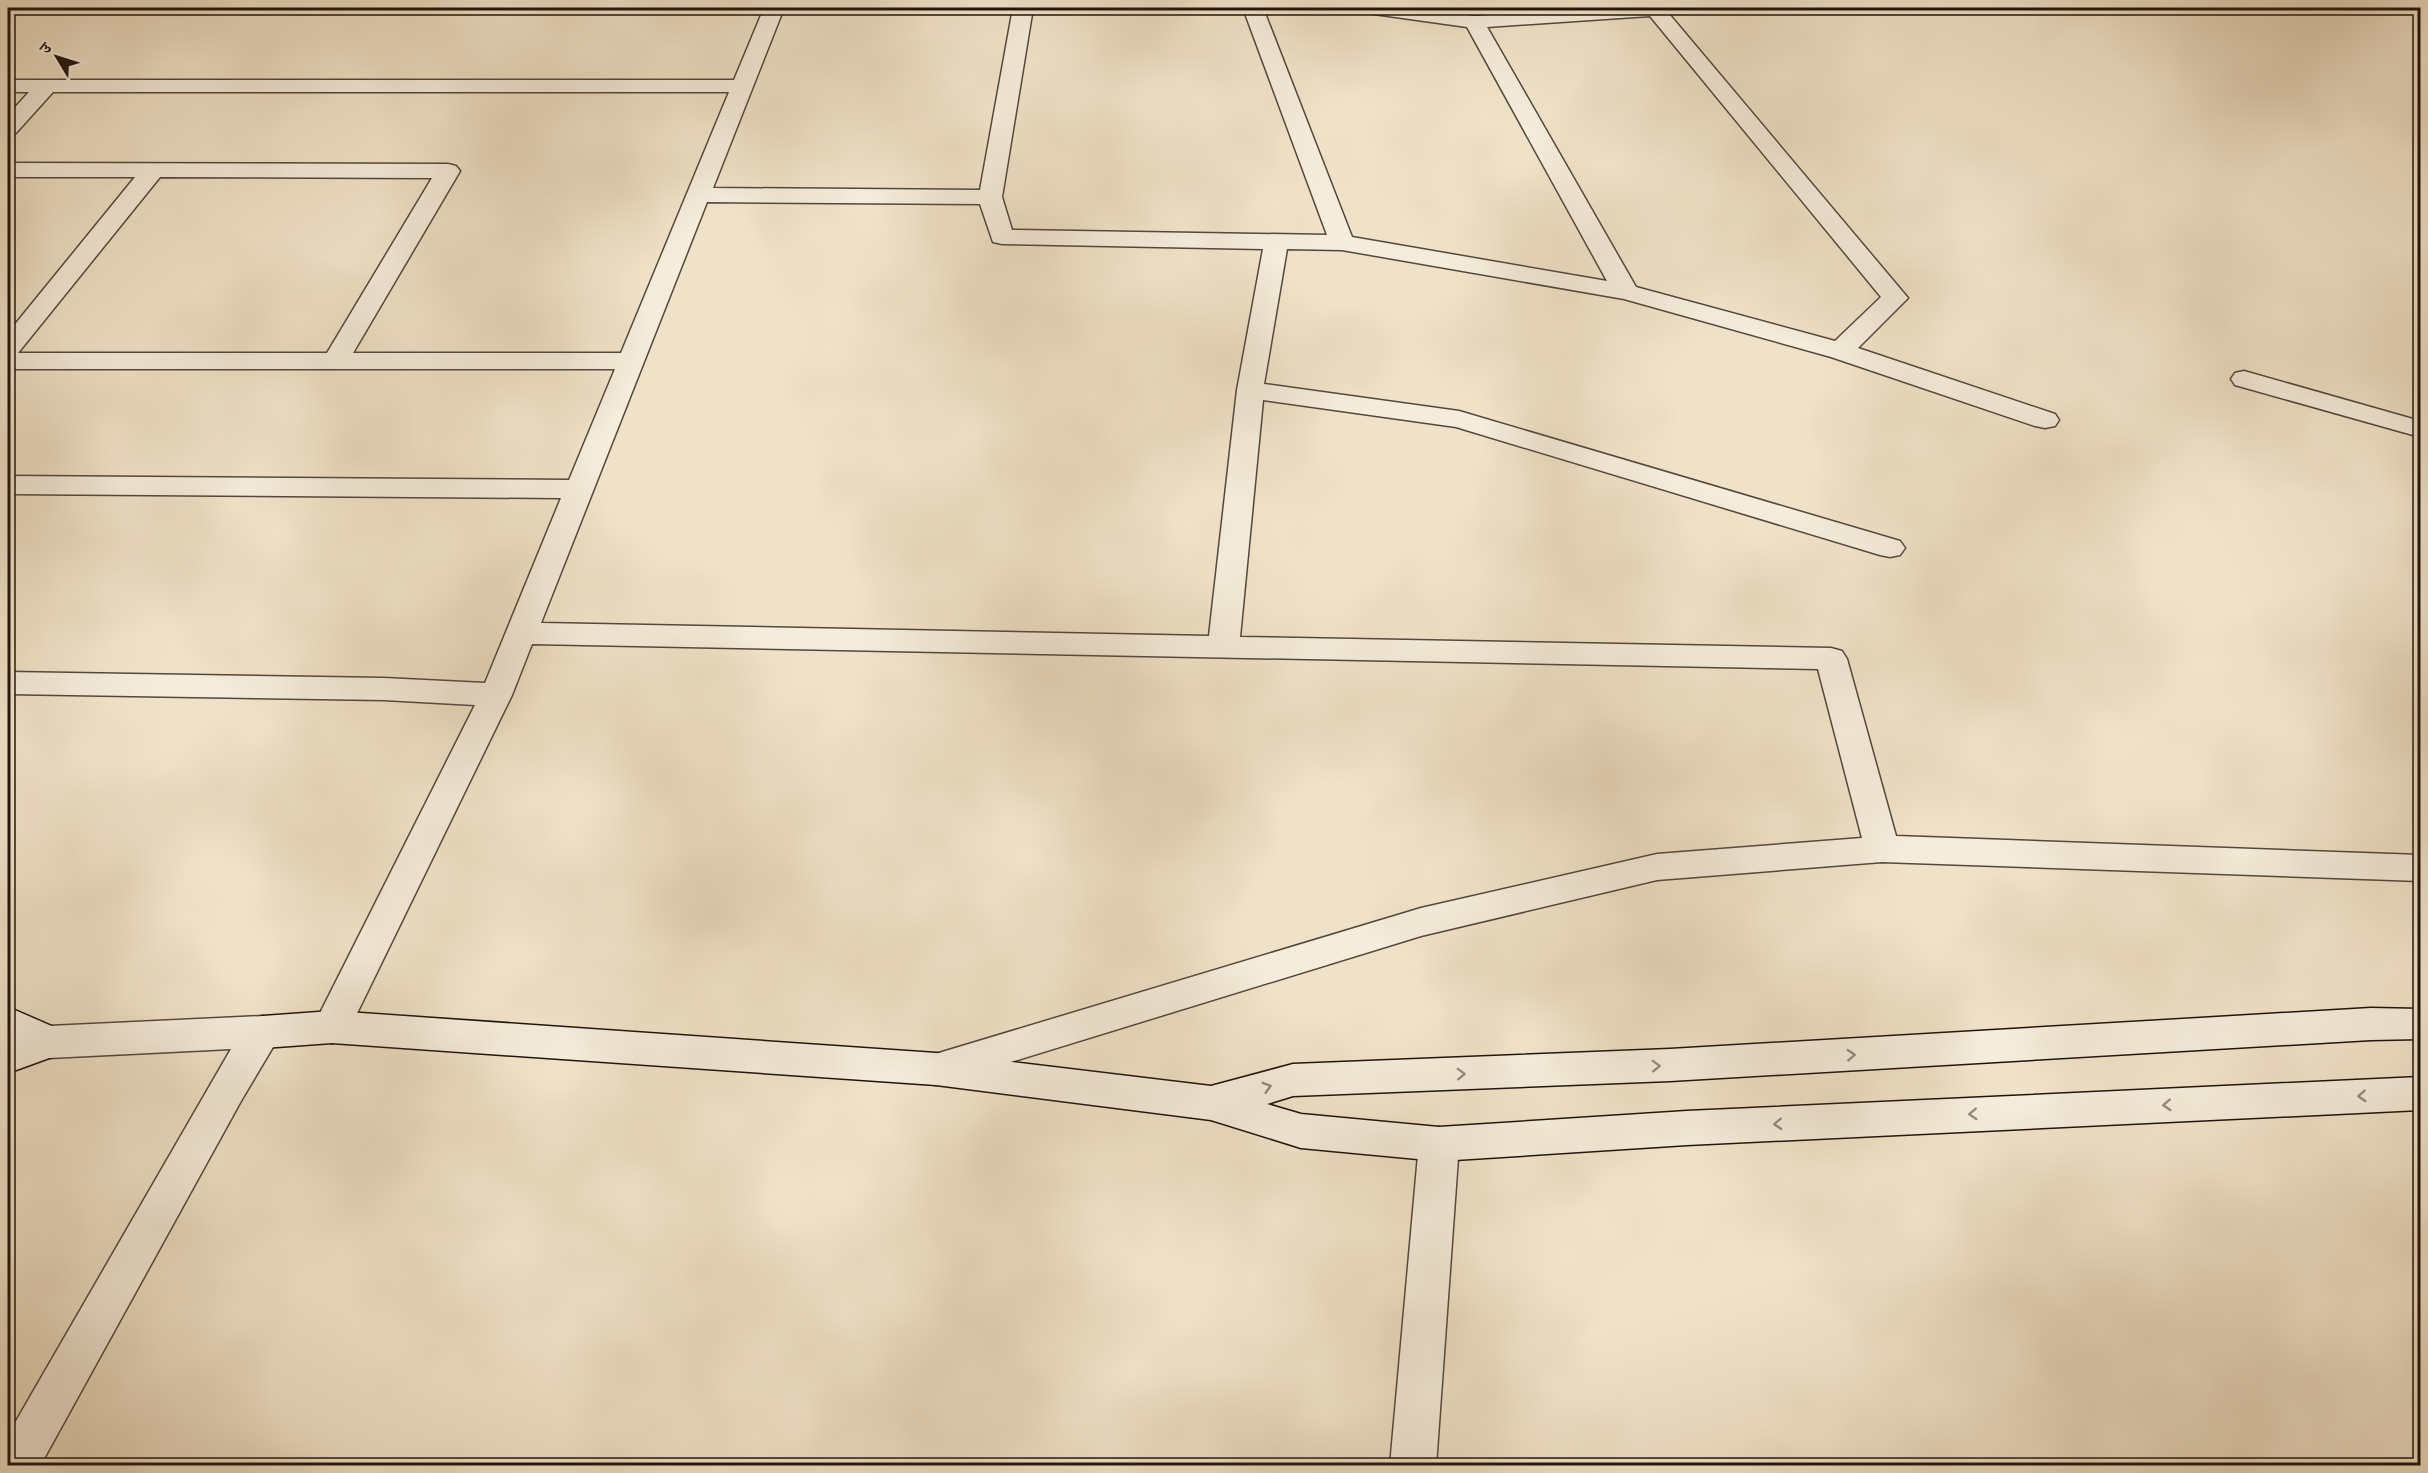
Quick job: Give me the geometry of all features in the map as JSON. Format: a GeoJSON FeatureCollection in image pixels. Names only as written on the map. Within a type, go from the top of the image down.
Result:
{"type":"FeatureCollection","features":[{"type":"Feature","properties":{"kind":"street"},"geometry":{"type":"LineString","coordinates":[[332,1027],[496,695],[774,8]]}},
{"type":"Feature","properties":{"kind":"street"},"geometry":{"type":"LineString","coordinates":[[1023,8],[990,196],[1002,237],[1342,243],[1626,292],[1840,351],[2045,420]]}},
{"type":"Feature","properties":{"kind":"street"},"geometry":{"type":"LineString","coordinates":[[1253,8],[1342,243]]}},
{"type":"Feature","properties":{"kind":"street"},"geometry":{"type":"LineString","coordinates":[[1374,8],[1474,22],[1655,9],[1895,298],[1840,351]]}},
{"type":"Feature","properties":{"kind":"street"},"geometry":{"type":"LineString","coordinates":[[1474,22],[1626,292]]}},
{"type":"Feature","properties":{"kind":"street"},"geometry":{"type":"LineString","coordinates":[[8,86],[742,86]]}},
{"type":"Feature","properties":{"kind":"street"},"geometry":{"type":"LineString","coordinates":[[8,128],[47,86]]}},
{"type":"Feature","properties":{"kind":"street"},"geometry":{"type":"LineString","coordinates":[[8,170],[448,171],[335,361]]}},
{"type":"Feature","properties":{"kind":"street"},"geometry":{"type":"LineString","coordinates":[[8,349],[153,170]]}},
{"type":"Feature","properties":{"kind":"street"},"geometry":{"type":"LineString","coordinates":[[698,195],[990,196]]}},
{"type":"Feature","properties":{"kind":"street"},"geometry":{"type":"LineString","coordinates":[[1223,647],[1250,390],[1276,242]]}},
{"type":"Feature","properties":{"kind":"street"},"geometry":{"type":"LineString","coordinates":[[8,361],[631,361]]}},
{"type":"Feature","properties":{"kind":"street"},"geometry":{"type":"LineString","coordinates":[[2244,379],[2421,429]]}},
{"type":"Feature","properties":{"kind":"street"},"geometry":{"type":"LineString","coordinates":[[1250,390],[1459,419],[1890,548]]}},
{"type":"Feature","properties":{"kind":"street"},"geometry":{"type":"LineString","coordinates":[[8,485],[579,489]]}},
{"type":"Feature","properties":{"kind":"street"},"geometry":{"type":"LineString","coordinates":[[520,633],[1832,659],[1882,849]]}},
{"type":"Feature","properties":{"kind":"street"},"geometry":{"type":"LineString","coordinates":[[8,683],[384,689],[496,695]]}},
{"type":"Feature","properties":{"kind":"street"},"geometry":{"type":"LineString","coordinates":[[936,1069],[1421,922],[1657,867],[1882,849],[2421,868]]}},
{"type":"Feature","properties":{"kind":"street"},"geometry":{"type":"LineString","coordinates":[[8,1022],[49,1042]]}},
{"type":"Feature","properties":{"kind":"street"},"geometry":{"type":"LineString","coordinates":[[1211,1103],[1293,1080],[1670,1065],[2371,1024],[2421,1024]]}},
{"type":"Feature","properties":{"kind":"street"},"geometry":{"type":"LineString","coordinates":[[8,1057],[49,1042],[332,1027],[936,1069],[1211,1103],[1301,1131],[1439,1143],[1687,1128],[2421,1093]]}},
{"type":"Feature","properties":{"kind":"street"},"geometry":{"type":"LineString","coordinates":[[15,1466],[226,1089],[263,1032]]}},
{"type":"Feature","properties":{"kind":"street"},"geometry":{"type":"LineString","coordinates":[[1413,1466],[1439,1143]]}}]}
